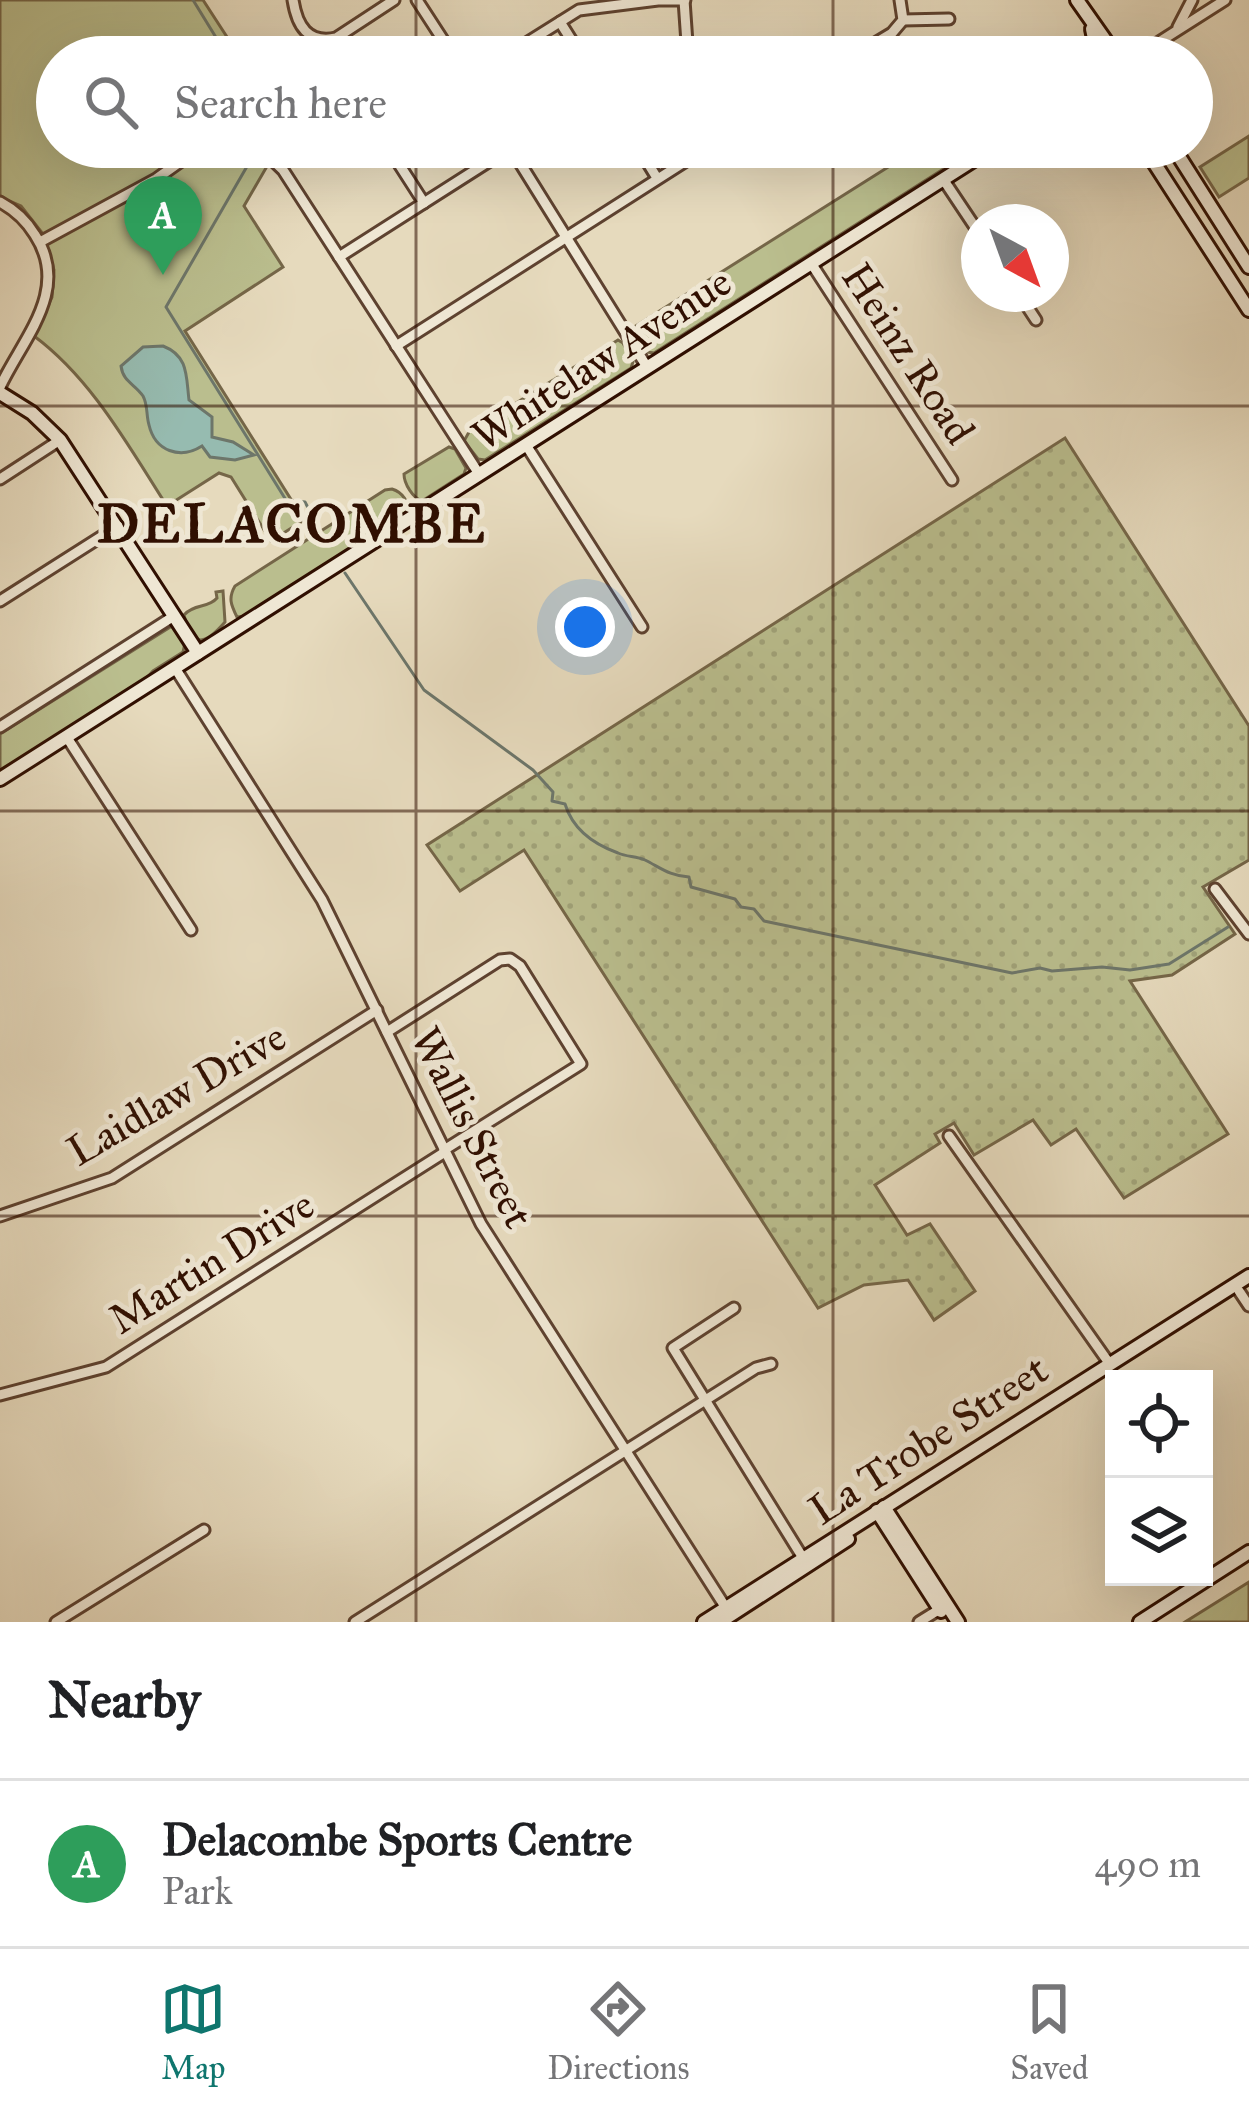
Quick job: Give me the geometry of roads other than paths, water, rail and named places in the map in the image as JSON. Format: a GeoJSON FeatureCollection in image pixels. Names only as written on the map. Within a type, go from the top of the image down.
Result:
{"type":"FeatureCollection","features":[{"type":"Feature","properties":{"kind":"street"},"geometry":{"type":"LineString","coordinates":[[293,0],[298,23],[311,36]]}},
{"type":"Feature","properties":{"kind":"street"},"geometry":{"type":"LineString","coordinates":[[339,36],[394,0]]}},
{"type":"Feature","properties":{"kind":"street"},"geometry":{"type":"LineString","coordinates":[[417,0],[440,36]]}},
{"type":"Feature","properties":{"kind":"street"},"geometry":{"type":"LineString","coordinates":[[538,36],[579,10],[684,0],[687,36]]}},
{"type":"Feature","properties":{"kind":"street"},"geometry":{"type":"LineString","coordinates":[[887,36],[903,20],[900,0]]}},
{"type":"Feature","properties":{"kind":"street"},"geometry":{"type":"LineString","coordinates":[[1077,0],[1100,36]]}},
{"type":"Feature","properties":{"kind":"street"},"geometry":{"type":"LineString","coordinates":[[1175,32],[1192,0]]}},
{"type":"Feature","properties":{"kind":"street"},"geometry":{"type":"LineString","coordinates":[[1202,0],[1211,9]]}},
{"type":"Feature","properties":{"kind":"street"},"geometry":{"type":"LineString","coordinates":[[1169,36],[1225,0]]}},
{"type":"Feature","properties":{"kind":"street"},"geometry":{"type":"LineString","coordinates":[[903,20],[949,20]]}},
{"type":"Feature","properties":{"kind":"street"},"geometry":{"type":"LineString","coordinates":[[1090,21],[1093,36]]}},
{"type":"Feature","properties":{"kind":"street"},"geometry":{"type":"LineString","coordinates":[[560,22],[569,36]]}},
{"type":"Feature","properties":{"kind":"street"},"geometry":{"type":"LineString","coordinates":[[40,242],[172,168]]}},
{"type":"Feature","properties":{"kind":"street"},"geometry":{"type":"LineString","coordinates":[[281,168],[479,475]]}},
{"type":"Feature","properties":{"kind":"street"},"geometry":{"type":"LineString","coordinates":[[402,168],[424,203]]}},
{"type":"Feature","properties":{"kind":"street"},"geometry":{"type":"LineString","coordinates":[[339,257],[478,168]]}},
{"type":"Feature","properties":{"kind":"street"},"geometry":{"type":"LineString","coordinates":[[523,168],[647,367]]}},
{"type":"Feature","properties":{"kind":"street"},"geometry":{"type":"LineString","coordinates":[[651,168],[657,178]]}},
{"type":"Feature","properties":{"kind":"street"},"geometry":{"type":"LineString","coordinates":[[396,346],[673,168]]}},
{"type":"Feature","properties":{"kind":"street","name":"Whitelaw Avenue"},"geometry":{"type":"LineString","coordinates":[[0,778],[961,168]]}},
{"type":"Feature","properties":{"kind":"street"},"geometry":{"type":"LineString","coordinates":[[1158,168],[1248,306]]}},
{"type":"Feature","properties":{"kind":"street"},"geometry":{"type":"LineString","coordinates":[[1186,168],[1249,267]]}},
{"type":"Feature","properties":{"kind":"street"},"geometry":{"type":"LineString","coordinates":[[944,179],[961,205]]}},
{"type":"Feature","properties":{"kind":"street"},"geometry":{"type":"LineString","coordinates":[[0,202],[18,213],[40,242],[49,270],[46,296],[32,331],[0,390],[60,440],[198,653]]}},
{"type":"Feature","properties":{"kind":"street","name":"Heinz Road"},"geometry":{"type":"LineString","coordinates":[[811,263],[952,480]]}},
{"type":"Feature","properties":{"kind":"street"},"geometry":{"type":"LineString","coordinates":[[1031,312],[1036,320]]}},
{"type":"Feature","properties":{"kind":"street"},"geometry":{"type":"LineString","coordinates":[[0,479],[60,440]]}},
{"type":"Feature","properties":{"kind":"street"},"geometry":{"type":"LineString","coordinates":[[526,445],[642,627]]}},
{"type":"Feature","properties":{"kind":"street"},"geometry":{"type":"LineString","coordinates":[[0,602],[118,526]]}},
{"type":"Feature","properties":{"kind":"street"},"geometry":{"type":"LineString","coordinates":[[0,727],[175,616]]}},
{"type":"Feature","properties":{"kind":"street","name":"Wallis Street"},"geometry":{"type":"LineString","coordinates":[[175,668],[322,900],[481,1225],[725,1616]]}},
{"type":"Feature","properties":{"kind":"street"},"geometry":{"type":"LineString","coordinates":[[67,736],[190,930]]}},
{"type":"Feature","properties":{"kind":"street"},"geometry":{"type":"LineString","coordinates":[[1215,889],[1246,926]]}},
{"type":"Feature","properties":{"kind":"street","name":"Martin Drive"},"geometry":{"type":"LineString","coordinates":[[0,1395],[106,1367],[581,1064],[520,966],[510,959],[500,960],[387,1032]]}},
{"type":"Feature","properties":{"kind":"street","name":"Laidlaw Drive"},"geometry":{"type":"LineString","coordinates":[[0,1216],[112,1178],[377,1010]]}},
{"type":"Feature","properties":{"kind":"street"},"geometry":{"type":"LineString","coordinates":[[949,1136],[1112,1366]]}},
{"type":"Feature","properties":{"kind":"street"},"geometry":{"type":"LineString","coordinates":[[1243,1284],[1249,1306]]}},
{"type":"Feature","properties":{"kind":"street","name":"La Trobe Street"},"geometry":{"type":"LineString","coordinates":[[704,1622],[725,1616],[1243,1284]]}},
{"type":"Feature","properties":{"kind":"street"},"geometry":{"type":"LineString","coordinates":[[734,1308],[673,1348],[806,1562]]}},
{"type":"Feature","properties":{"kind":"street"},"geometry":{"type":"LineString","coordinates":[[355,1622],[756,1368],[772,1364]]}},
{"type":"Feature","properties":{"kind":"street"},"geometry":{"type":"LineString","coordinates":[[883,1512],[958,1622]]}},
{"type":"Feature","properties":{"kind":"street"},"geometry":{"type":"LineString","coordinates":[[56,1622],[204,1530]]}},
{"type":"Feature","properties":{"kind":"street"},"geometry":{"type":"LineString","coordinates":[[1140,1622],[1249,1552]]}},
{"type":"Feature","properties":{"kind":"street"},"geometry":{"type":"LineString","coordinates":[[920,1622],[943,1606]]}},
{"type":"Feature","properties":{"kind":"street"},"geometry":{"type":"LineString","coordinates":[[943,1606],[948,1622]]}},
{"type":"Feature","properties":{"kind":"water"},"geometry":{"type":"Polygon","coordinates":[[[163,346],[182,361],[189,400],[212,417],[212,437],[233,442],[254,455],[235,460],[210,457],[202,446],[177,452],[157,441],[143,396],[121,366],[143,347],[163,346]]]}},
{"type":"Feature","properties":{"kind":"waterway"},"geometry":{"type":"LineString","coordinates":[[193,0],[215,36]]}},
{"type":"Feature","properties":{"kind":"waterway"},"geometry":{"type":"LineString","coordinates":[[246,168],[166,307],[286,500],[305,502],[312,515]]}},
{"type":"Feature","properties":{"kind":"waterway"},"geometry":{"type":"LineString","coordinates":[[345,573],[424,690],[533,770],[553,792],[552,801],[565,804],[585,835],[621,854],[689,877],[691,887],[735,899],[764,921],[1012,973],[1040,968],[1130,970],[1169,964],[1228,927]]}},
{"type":"Feature","properties":{"kind":"place","name":"Delacombe Sports Centre"},"geometry":{"type":"Point","coordinates":[163,275]}},
{"type":"Feature","properties":{"kind":"district","name":"DELACOMBE"},"geometry":{"type":"Point","coordinates":[292,523]}}]}
